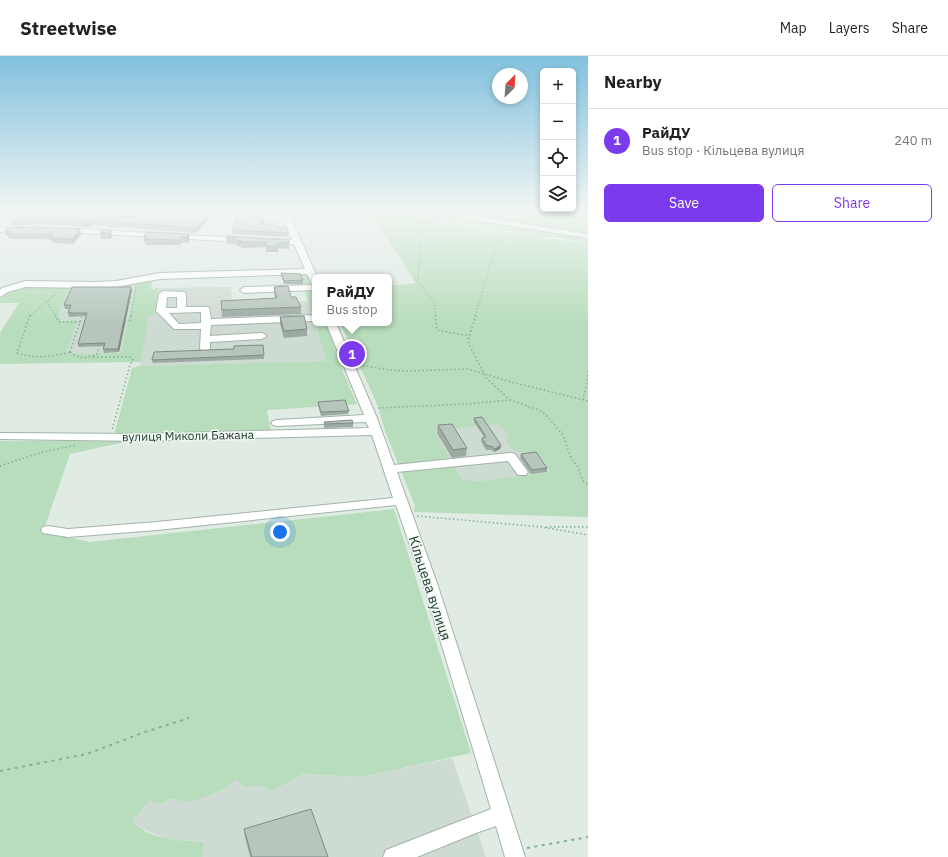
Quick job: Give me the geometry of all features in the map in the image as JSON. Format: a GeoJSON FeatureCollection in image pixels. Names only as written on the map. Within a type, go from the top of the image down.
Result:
{"type":"FeatureCollection","features":[{"type":"Feature","properties":{"kind":"street"},"geometry":{"type":"LineString","coordinates":[[300,248],[312,276]]}},
{"type":"Feature","properties":{"kind":"street"},"geometry":{"type":"LineString","coordinates":[[0,294],[10,288],[25,284],[96,285],[116,284],[160,276],[310,271]]}},
{"type":"Feature","properties":{"kind":"street"},"geometry":{"type":"LineString","coordinates":[[244,290],[312,287]]}},
{"type":"Feature","properties":{"kind":"street"},"geometry":{"type":"LineString","coordinates":[[161,310],[163,294],[182,294],[181,310]]}},
{"type":"Feature","properties":{"kind":"street"},"geometry":{"type":"LineString","coordinates":[[161,310],[206,309],[205,344],[262,336]]}},
{"type":"Feature","properties":{"kind":"street"},"geometry":{"type":"LineString","coordinates":[[161,310],[177,327],[312,318]]}},
{"type":"Feature","properties":{"kind":"street","name":"Кільцева вулиця"},"geometry":{"type":"LineString","coordinates":[[332,326],[371,419],[433,593],[514,854]]}},
{"type":"Feature","properties":{"kind":"street"},"geometry":{"type":"LineString","coordinates":[[277,423],[371,419]]}},
{"type":"Feature","properties":{"kind":"street","name":"вулиця Миколи Бажана"},"geometry":{"type":"LineString","coordinates":[[0,436],[114,438],[371,419]]}},
{"type":"Feature","properties":{"kind":"street"},"geometry":{"type":"LineString","coordinates":[[389,469],[511,457],[522,472]]}},
{"type":"Feature","properties":{"kind":"street"},"geometry":{"type":"LineString","coordinates":[[48,530],[68,533],[157,526],[400,501]]}},
{"type":"Feature","properties":{"kind":"street"},"geometry":{"type":"LineString","coordinates":[[393,857],[474,824],[502,816]]}},
{"type":"Feature","properties":{"kind":"path"},"geometry":{"type":"LineString","coordinates":[[420,248],[418,281],[434,302],[437,330],[469,336]]}},
{"type":"Feature","properties":{"kind":"path"},"geometry":{"type":"LineString","coordinates":[[495,248],[487,280],[469,336],[469,348],[477,361],[480,371],[494,387],[510,400],[539,410],[547,416],[563,435],[571,458],[578,467],[583,481],[588,484]]}},
{"type":"Feature","properties":{"kind":"path"},"geometry":{"type":"LineString","coordinates":[[130,321],[137,280]]}},
{"type":"Feature","properties":{"kind":"path"},"geometry":{"type":"LineString","coordinates":[[61,291],[46,301],[30,315],[17,353],[25,357],[46,357],[70,352]]}},
{"type":"Feature","properties":{"kind":"path"},"geometry":{"type":"LineString","coordinates":[[46,301],[59,322],[80,322]]}},
{"type":"Feature","properties":{"kind":"path"},"geometry":{"type":"LineString","coordinates":[[70,352],[82,315]]}},
{"type":"Feature","properties":{"kind":"path"},"geometry":{"type":"LineString","coordinates":[[93,357],[97,354],[100,341]]}},
{"type":"Feature","properties":{"kind":"path"},"geometry":{"type":"LineString","coordinates":[[70,352],[73,356],[79,357],[130,357],[133,360],[130,365],[112,431],[114,438]]}},
{"type":"Feature","properties":{"kind":"path"},"geometry":{"type":"LineString","coordinates":[[347,362],[389,370],[409,371],[457,368],[480,371],[511,382],[588,401]]}},
{"type":"Feature","properties":{"kind":"path"},"geometry":{"type":"LineString","coordinates":[[583,400],[587,383],[588,369]]}},
{"type":"Feature","properties":{"kind":"path"},"geometry":{"type":"LineString","coordinates":[[371,419],[466,404],[510,400]]}},
{"type":"Feature","properties":{"kind":"path"},"geometry":{"type":"LineString","coordinates":[[0,466],[43,452],[82,444]]}},
{"type":"Feature","properties":{"kind":"path"},"geometry":{"type":"LineString","coordinates":[[405,515],[542,527],[588,535]]}},
{"type":"Feature","properties":{"kind":"path"},"geometry":{"type":"LineString","coordinates":[[542,527],[588,527]]}},
{"type":"Feature","properties":{"kind":"path"},"geometry":{"type":"LineString","coordinates":[[0,771],[87,754],[145,732],[189,718]]}},
{"type":"Feature","properties":{"kind":"path"},"geometry":{"type":"LineString","coordinates":[[514,854],[588,837]]}},
{"type":"Feature","properties":{"kind":"shaded area"},"geometry":{"type":"Polygon","coordinates":[[[135,286],[121,353],[66,354],[76,320],[61,321],[57,315],[70,288],[135,286]]]}},
{"type":"Feature","properties":{"kind":"shaded area"},"geometry":{"type":"Polygon","coordinates":[[[231,287],[233,305],[308,301],[312,314],[312,326],[316,326],[326,361],[140,366],[149,315],[155,314],[158,288],[231,287]]]}},
{"type":"Feature","properties":{"kind":"shaded area"},"geometry":{"type":"Polygon","coordinates":[[[515,416],[562,478],[448,491],[414,424],[515,416]]]}},
{"type":"Feature","properties":{"kind":"shaded area"},"geometry":{"type":"Polygon","coordinates":[[[452,758],[486,857],[202,857],[204,842],[165,839],[139,827],[132,821],[149,801],[161,804],[172,798],[187,802],[236,780],[245,786],[262,786],[272,791],[303,774],[362,777],[452,758]]]}},
{"type":"Feature","properties":{"kind":"green space"},"geometry":{"type":"Polygon","coordinates":[[[394,248],[588,248],[588,517],[414,512],[415,506],[385,431],[378,406],[341,326],[392,326],[392,286],[416,283],[394,248]],[[497,424],[434,430],[461,479],[475,482],[550,472],[544,461],[539,456],[518,452],[506,440],[509,434],[497,424]]]}},
{"type":"Feature","properties":{"kind":"green space"},"geometry":{"type":"Polygon","coordinates":[[[306,274],[309,276],[308,282],[312,288],[312,314],[299,275],[306,274]]]}},
{"type":"Feature","properties":{"kind":"green space"},"geometry":{"type":"Polygon","coordinates":[[[152,279],[151,289],[158,288],[155,315],[149,315],[141,362],[0,364],[0,333],[19,303],[0,303],[0,296],[8,291],[24,286],[70,288],[58,314],[61,321],[77,320],[66,354],[121,353],[135,286],[118,287],[152,279]]]}},
{"type":"Feature","properties":{"kind":"green space"},"geometry":{"type":"Polygon","coordinates":[[[316,326],[327,326],[343,372],[357,404],[269,410],[267,411],[271,432],[210,431],[201,434],[117,435],[115,431],[132,368],[140,366],[326,361],[316,326]]]}},
{"type":"Feature","properties":{"kind":"green space"},"geometry":{"type":"Polygon","coordinates":[[[0,441],[130,441],[70,454],[43,532],[90,542],[394,509],[471,753],[362,777],[303,774],[272,791],[262,786],[245,786],[236,780],[206,797],[192,801],[185,802],[172,798],[161,804],[149,801],[132,821],[140,828],[157,836],[175,840],[204,842],[202,857],[0,857],[0,441]]]}},
{"type":"Feature","properties":{"kind":"building"},"geometry":{"type":"Polygon","coordinates":[[[281,273],[300,274],[303,280],[284,281],[281,273]]]}},
{"type":"Feature","properties":{"kind":"building"},"geometry":{"type":"Polygon","coordinates":[[[288,286],[291,297],[296,297],[301,307],[222,310],[221,301],[277,298],[274,287],[288,286]]]}},
{"type":"Feature","properties":{"kind":"building"},"geometry":{"type":"Polygon","coordinates":[[[72,287],[131,287],[118,349],[103,349],[105,343],[78,344],[87,313],[68,313],[71,305],[64,305],[72,287]]]}},
{"type":"Feature","properties":{"kind":"building"},"geometry":{"type":"Polygon","coordinates":[[[304,316],[307,329],[284,331],[280,317],[304,316]]]}},
{"type":"Feature","properties":{"kind":"building"},"geometry":{"type":"Polygon","coordinates":[[[263,345],[264,355],[152,360],[154,352],[234,349],[234,346],[263,345]]]}},
{"type":"Feature","properties":{"kind":"building"},"geometry":{"type":"Polygon","coordinates":[[[345,400],[349,411],[321,412],[318,402],[345,400]]]}},
{"type":"Feature","properties":{"kind":"building"},"geometry":{"type":"Polygon","coordinates":[[[482,417],[501,445],[495,449],[491,446],[487,446],[482,438],[486,437],[474,418],[482,417]]]}},
{"type":"Feature","properties":{"kind":"building"},"geometry":{"type":"Polygon","coordinates":[[[352,420],[353,423],[325,424],[324,422],[352,420]]]}},
{"type":"Feature","properties":{"kind":"building"},"geometry":{"type":"Polygon","coordinates":[[[452,424],[467,448],[453,450],[438,425],[452,424]]]}},
{"type":"Feature","properties":{"kind":"building"},"geometry":{"type":"Polygon","coordinates":[[[536,452],[547,468],[532,470],[521,454],[536,452]]]}},
{"type":"Feature","properties":{"kind":"building"},"geometry":{"type":"Polygon","coordinates":[[[311,809],[328,857],[252,857],[244,829],[311,809]]]}},
{"type":"Feature","properties":{"kind":"place","name":"РайДУ"},"geometry":{"type":"Point","coordinates":[352,354]}}]}
